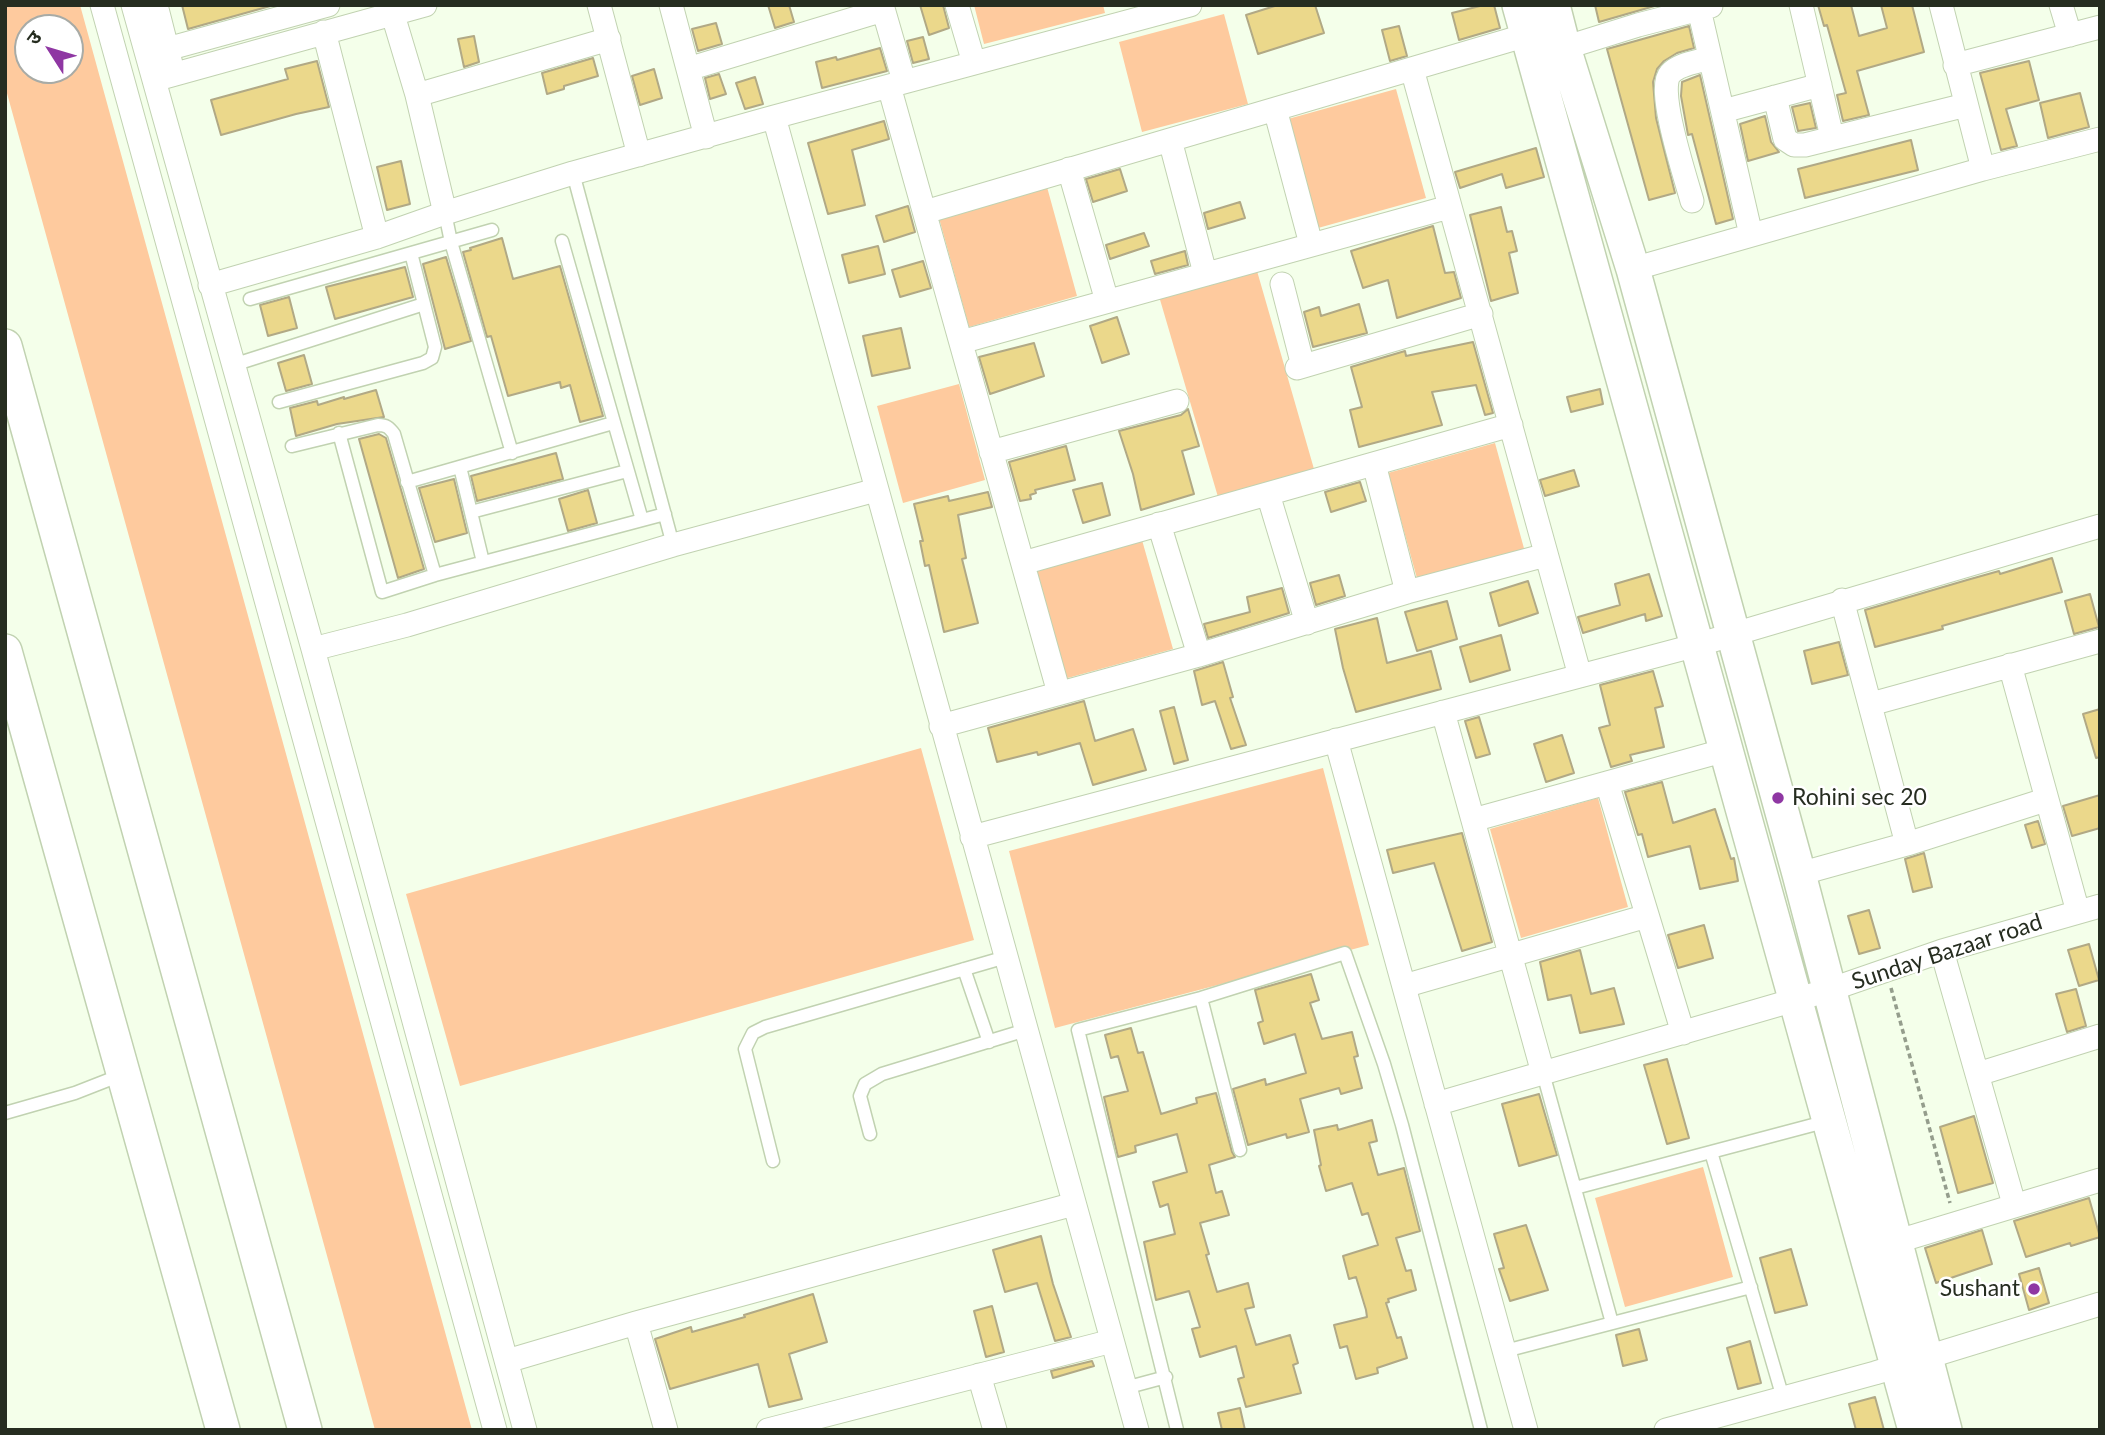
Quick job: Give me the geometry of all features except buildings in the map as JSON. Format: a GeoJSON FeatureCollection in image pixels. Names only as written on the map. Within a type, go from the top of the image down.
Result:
{"type":"FeatureCollection","features":[{"type":"Feature","properties":{"kind":"street"},"geometry":{"type":"LineString","coordinates":[[102,5],[495,1430]]}},
{"type":"Feature","properties":{"kind":"street"},"geometry":{"type":"LineString","coordinates":[[133,5],[164,77],[210,285],[313,649],[526,1430]]}},
{"type":"Feature","properties":{"kind":"street"},"geometry":{"type":"LineString","coordinates":[[156,5],[167,49],[164,77]]}},
{"type":"Feature","properties":{"kind":"street"},"geometry":{"type":"LineString","coordinates":[[167,49],[328,5]]}},
{"type":"Feature","properties":{"kind":"street"},"geometry":{"type":"LineString","coordinates":[[164,77],[392,10],[425,5]]}},
{"type":"Feature","properties":{"kind":"street"},"geometry":{"type":"LineString","coordinates":[[599,5],[639,155]]}},
{"type":"Feature","properties":{"kind":"street"},"geometry":{"type":"LineString","coordinates":[[671,5],[706,137]]}},
{"type":"Feature","properties":{"kind":"street"},"geometry":{"type":"LineString","coordinates":[[957,5],[974,63]]}},
{"type":"Feature","properties":{"kind":"street"},"geometry":{"type":"LineString","coordinates":[[210,285],[377,237],[573,173],[974,63],[1132,13],[1190,5]]}},
{"type":"Feature","properties":{"kind":"street"},"geometry":{"type":"LineString","coordinates":[[1553,5],[1633,269],[1799,874],[1895,1242],[1911,1361],[1915,1430]]}},
{"type":"Feature","properties":{"kind":"street"},"geometry":{"type":"LineString","coordinates":[[1801,5],[1832,137]]}},
{"type":"Feature","properties":{"kind":"street"},"geometry":{"type":"LineString","coordinates":[[1941,5],[1983,169]]}},
{"type":"Feature","properties":{"kind":"street"},"geometry":{"type":"LineString","coordinates":[[2061,5],[2070,36]]}},
{"type":"Feature","properties":{"kind":"street"},"geometry":{"type":"LineString","coordinates":[[1564,47],[1638,24],[1707,7],[1710,58],[1751,235]]}},
{"type":"Feature","properties":{"kind":"street"},"geometry":{"type":"LineString","coordinates":[[688,68],[883,8],[925,212],[1059,694]]}},
{"type":"Feature","properties":{"kind":"street"},"geometry":{"type":"LineString","coordinates":[[392,10],[417,95],[445,213]]}},
{"type":"Feature","properties":{"kind":"street"},"geometry":{"type":"LineString","coordinates":[[925,212],[1412,69],[1523,20],[1829,1121],[1911,1361],[1945,1430]]}},
{"type":"Feature","properties":{"kind":"street"},"geometry":{"type":"LineString","coordinates":[[1955,65],[2100,27]]}},
{"type":"Feature","properties":{"kind":"street"},"geometry":{"type":"LineString","coordinates":[[324,32],[377,237]]}},
{"type":"Feature","properties":{"kind":"street"},"geometry":{"type":"LineString","coordinates":[[417,95],[609,39]]}},
{"type":"Feature","properties":{"kind":"street"},"geometry":{"type":"LineString","coordinates":[[1692,201],[1666,101],[1665,82],[1676,68],[1710,58]]}},
{"type":"Feature","properties":{"kind":"street"},"geometry":{"type":"LineString","coordinates":[[1412,69],[1580,676]]}},
{"type":"Feature","properties":{"kind":"street"},"geometry":{"type":"LineString","coordinates":[[1723,111],[1820,85]]}},
{"type":"Feature","properties":{"kind":"street"},"geometry":{"type":"LineString","coordinates":[[1775,97],[1785,139],[1794,145],[1805,145],[1966,105]]}},
{"type":"Feature","properties":{"kind":"street"},"geometry":{"type":"LineString","coordinates":[[1275,108],[1311,244]]}},
{"type":"Feature","properties":{"kind":"street"},"geometry":{"type":"LineString","coordinates":[[774,117],[1137,1430]]}},
{"type":"Feature","properties":{"kind":"street"},"geometry":{"type":"LineString","coordinates":[[1633,269],[1983,169],[2100,139]]}},
{"type":"Feature","properties":{"kind":"street"},"geometry":{"type":"LineString","coordinates":[[1170,140],[1205,273]]}},
{"type":"Feature","properties":{"kind":"street"},"geometry":{"type":"LineString","coordinates":[[1069,169],[1107,301]]}},
{"type":"Feature","properties":{"kind":"street"},"geometry":{"type":"LineString","coordinates":[[961,342],[1449,207]]}},
{"type":"Feature","properties":{"kind":"street"},"geometry":{"type":"LineString","coordinates":[[1282,284],[1300,367],[1481,314]]}},
{"type":"Feature","properties":{"kind":"street"},"geometry":{"type":"LineString","coordinates":[[5,346],[305,1430]]}},
{"type":"Feature","properties":{"kind":"street"},"geometry":{"type":"LineString","coordinates":[[991,452],[1177,401]]}},
{"type":"Feature","properties":{"kind":"street"},"geometry":{"type":"LineString","coordinates":[[1023,563],[1511,425]]}},
{"type":"Feature","properties":{"kind":"street"},"geometry":{"type":"LineString","coordinates":[[1374,464],[1407,592]]}},
{"type":"Feature","properties":{"kind":"street"},"geometry":{"type":"LineString","coordinates":[[313,649],[407,625],[673,545],[876,490]]}},
{"type":"Feature","properties":{"kind":"street"},"geometry":{"type":"LineString","coordinates":[[1268,494],[1307,623]]}},
{"type":"Feature","properties":{"kind":"street"},"geometry":{"type":"LineString","coordinates":[[1159,524],[1199,655]]}},
{"type":"Feature","properties":{"kind":"street"},"geometry":{"type":"LineString","coordinates":[[972,837],[1697,645],[1842,600],[2098,534]]}},
{"type":"Feature","properties":{"kind":"street"},"geometry":{"type":"LineString","coordinates":[[941,726],[1199,655],[1407,592],[1546,555]]}},
{"type":"Feature","properties":{"kind":"street"},"geometry":{"type":"LineString","coordinates":[[1842,600],[1907,844]]}},
{"type":"Feature","properties":{"kind":"street"},"geometry":{"type":"LineString","coordinates":[[1871,704],[2100,641]]}},
{"type":"Feature","properties":{"kind":"street"},"geometry":{"type":"LineString","coordinates":[[5,652],[223,1430]]}},
{"type":"Feature","properties":{"kind":"street"},"geometry":{"type":"LineString","coordinates":[[2010,665],[2045,800],[2089,909]]}},
{"type":"Feature","properties":{"kind":"street"},"geometry":{"type":"LineString","coordinates":[[1443,712],[1544,1073]]}},
{"type":"Feature","properties":{"kind":"street"},"geometry":{"type":"LineString","coordinates":[[1336,740],[1526,1430]]}},
{"type":"Feature","properties":{"kind":"street"},"geometry":{"type":"LineString","coordinates":[[1473,820],[1726,750]]}},
{"type":"Feature","properties":{"kind":"street"},"geometry":{"type":"LineString","coordinates":[[1606,783],[1683,1033]]}},
{"type":"Feature","properties":{"kind":"street"},"geometry":{"type":"LineString","coordinates":[[1799,874],[1907,844],[2045,800]]}},
{"type":"Feature","properties":{"kind":"street","name":"Sunday Bazaar road"},"geometry":{"type":"LineString","coordinates":[[1436,1104],[1796,1000],[1942,951],[2089,909]]}},
{"type":"Feature","properties":{"kind":"street"},"geometry":{"type":"LineString","coordinates":[[1404,986],[1647,916]]}},
{"type":"Feature","properties":{"kind":"street"},"geometry":{"type":"LineString","coordinates":[[1942,951],[2014,1204]]}},
{"type":"Feature","properties":{"kind":"street"},"geometry":{"type":"LineString","coordinates":[[1978,1074],[2100,1036]]}},
{"type":"Feature","properties":{"kind":"street"},"geometry":{"type":"LineString","coordinates":[[1895,1242],[2100,1180]]}},
{"type":"Feature","properties":{"kind":"street"},"geometry":{"type":"LineString","coordinates":[[507,1361],[636,1322],[1074,1204]]}},
{"type":"Feature","properties":{"kind":"street"},"geometry":{"type":"LineString","coordinates":[[1667,1430],[1875,1373],[2100,1304]]}},
{"type":"Feature","properties":{"kind":"street"},"geometry":{"type":"LineString","coordinates":[[636,1322],[666,1430]]}},
{"type":"Feature","properties":{"kind":"street"},"geometry":{"type":"LineString","coordinates":[[768,1430],[1112,1341]]}},
{"type":"Feature","properties":{"kind":"street"},"geometry":{"type":"LineString","coordinates":[[979,1375],[995,1430]]}},
{"type":"Feature","properties":{"kind":"lane"},"geometry":{"type":"LineString","coordinates":[[573,173],[673,545]]}},
{"type":"Feature","properties":{"kind":"lane"},"geometry":{"type":"LineString","coordinates":[[445,213],[512,453]]}},
{"type":"Feature","properties":{"kind":"lane"},"geometry":{"type":"LineString","coordinates":[[250,299],[492,230]]}},
{"type":"Feature","properties":{"kind":"lane"},"geometry":{"type":"LineString","coordinates":[[562,241],[642,520]]}},
{"type":"Feature","properties":{"kind":"lane"},"geometry":{"type":"LineString","coordinates":[[279,402],[423,363],[432,358],[435,347],[411,253]]}},
{"type":"Feature","properties":{"kind":"lane"},"geometry":{"type":"LineString","coordinates":[[233,365],[424,304]]}},
{"type":"Feature","properties":{"kind":"lane"},"geometry":{"type":"LineString","coordinates":[[407,482],[613,423]]}},
{"type":"Feature","properties":{"kind":"lane"},"geometry":{"type":"LineString","coordinates":[[292,446],[339,433],[386,425],[394,434],[435,575]]}},
{"type":"Feature","properties":{"kind":"lane"},"geometry":{"type":"LineString","coordinates":[[339,433],[382,592],[435,575],[664,514]]}},
{"type":"Feature","properties":{"kind":"lane"},"geometry":{"type":"LineString","coordinates":[[460,467],[483,562]]}},
{"type":"Feature","properties":{"kind":"lane"},"geometry":{"type":"LineString","coordinates":[[471,512],[627,471]]}},
{"type":"Feature","properties":{"kind":"lane"},"geometry":{"type":"LineString","coordinates":[[1177,1430],[1079,1030],[1201,998],[1345,953],[1395,1100],[1481,1430]]}},
{"type":"Feature","properties":{"kind":"lane"},"geometry":{"type":"LineString","coordinates":[[773,1161],[745,1049],[753,1033],[765,1027],[1006,957]]}},
{"type":"Feature","properties":{"kind":"lane"},"geometry":{"type":"LineString","coordinates":[[964,970],[989,1042]]}},
{"type":"Feature","properties":{"kind":"lane"},"geometry":{"type":"LineString","coordinates":[[1201,998],[1240,1150]]}},
{"type":"Feature","properties":{"kind":"lane"},"geometry":{"type":"LineString","coordinates":[[870,1134],[860,1096],[865,1084],[882,1074],[1026,1030]]}},
{"type":"Feature","properties":{"kind":"lane"},"geometry":{"type":"LineString","coordinates":[[1544,1073],[1612,1323]]}},
{"type":"Feature","properties":{"kind":"lane"},"geometry":{"type":"LineString","coordinates":[[5,1113],[75,1093],[123,1074]]}},
{"type":"Feature","properties":{"kind":"lane"},"geometry":{"type":"LineString","coordinates":[[1575,1188],[1829,1121]]}},
{"type":"Feature","properties":{"kind":"lane"},"geometry":{"type":"LineString","coordinates":[[1712,1152],[1783,1398]]}},
{"type":"Feature","properties":{"kind":"lane"},"geometry":{"type":"LineString","coordinates":[[1505,1352],[1751,1287]]}},
{"type":"Feature","properties":{"kind":"lane"},"geometry":{"type":"LineString","coordinates":[[1125,1388],[1166,1377]]}},
{"type":"Feature","properties":{"kind":"path"},"geometry":{"type":"LineString","coordinates":[[1886,971],[1955,1222]]}},
{"type":"Feature","properties":{"kind":"shaded area"},"geometry":{"type":"Polygon","coordinates":[[[5,5],[80,5],[82,14],[14,14],[14,84],[84,84],[84,20],[472,1430],[375,1430],[5,86],[5,5]]]}},
{"type":"Feature","properties":{"kind":"shaded area"},"geometry":{"type":"Polygon","coordinates":[[[974,5],[1103,5],[1105,13],[984,44],[974,5]]]}},
{"type":"Feature","properties":{"kind":"shaded area"},"geometry":{"type":"Polygon","coordinates":[[[1224,14],[1248,104],[1142,132],[1119,42],[1224,14]]]}},
{"type":"Feature","properties":{"kind":"shaded area"},"geometry":{"type":"Polygon","coordinates":[[[1396,89],[1426,198],[1318,228],[1288,119],[1396,89]]]}},
{"type":"Feature","properties":{"kind":"shaded area"},"geometry":{"type":"Polygon","coordinates":[[[1047,187],[1077,296],[969,327],[939,218],[1047,187]]]}},
{"type":"Feature","properties":{"kind":"shaded area"},"geometry":{"type":"Polygon","coordinates":[[[1253,257],[1314,469],[1218,497],[1156,286],[1253,257]]]}},
{"type":"Feature","properties":{"kind":"shaded area"},"geometry":{"type":"Polygon","coordinates":[[[959,384],[985,480],[903,503],[877,406],[959,384]]]}},
{"type":"Feature","properties":{"kind":"shaded area"},"geometry":{"type":"Polygon","coordinates":[[[1495,443],[1525,552],[1418,582],[1388,473],[1495,443]]]}},
{"type":"Feature","properties":{"kind":"shaded area"},"geometry":{"type":"Polygon","coordinates":[[[1142,540],[1173,649],[1064,679],[1034,570],[1142,540]]]}},
{"type":"Feature","properties":{"kind":"shaded area"},"geometry":{"type":"Polygon","coordinates":[[[921,748],[974,940],[460,1086],[406,894],[921,748]]]}},
{"type":"Feature","properties":{"kind":"shaded area"},"geometry":{"type":"Polygon","coordinates":[[[1323,768],[1369,945],[1055,1028],[1009,851],[1323,768]]]}},
{"type":"Feature","properties":{"kind":"shaded area"},"geometry":{"type":"Polygon","coordinates":[[[1598,798],[1628,907],[1521,938],[1490,829],[1598,798]]]}},
{"type":"Feature","properties":{"kind":"shaded area"},"geometry":{"type":"Polygon","coordinates":[[[1703,1167],[1733,1277],[1625,1307],[1595,1198],[1703,1167]]]}},
{"type":"Feature","properties":{"kind":"place","name":"Rohini sec 20"},"geometry":{"type":"Point","coordinates":[1778,798]}},
{"type":"Feature","properties":{"kind":"place","name":"Sushant"},"geometry":{"type":"Point","coordinates":[2034,1289]}}]}
